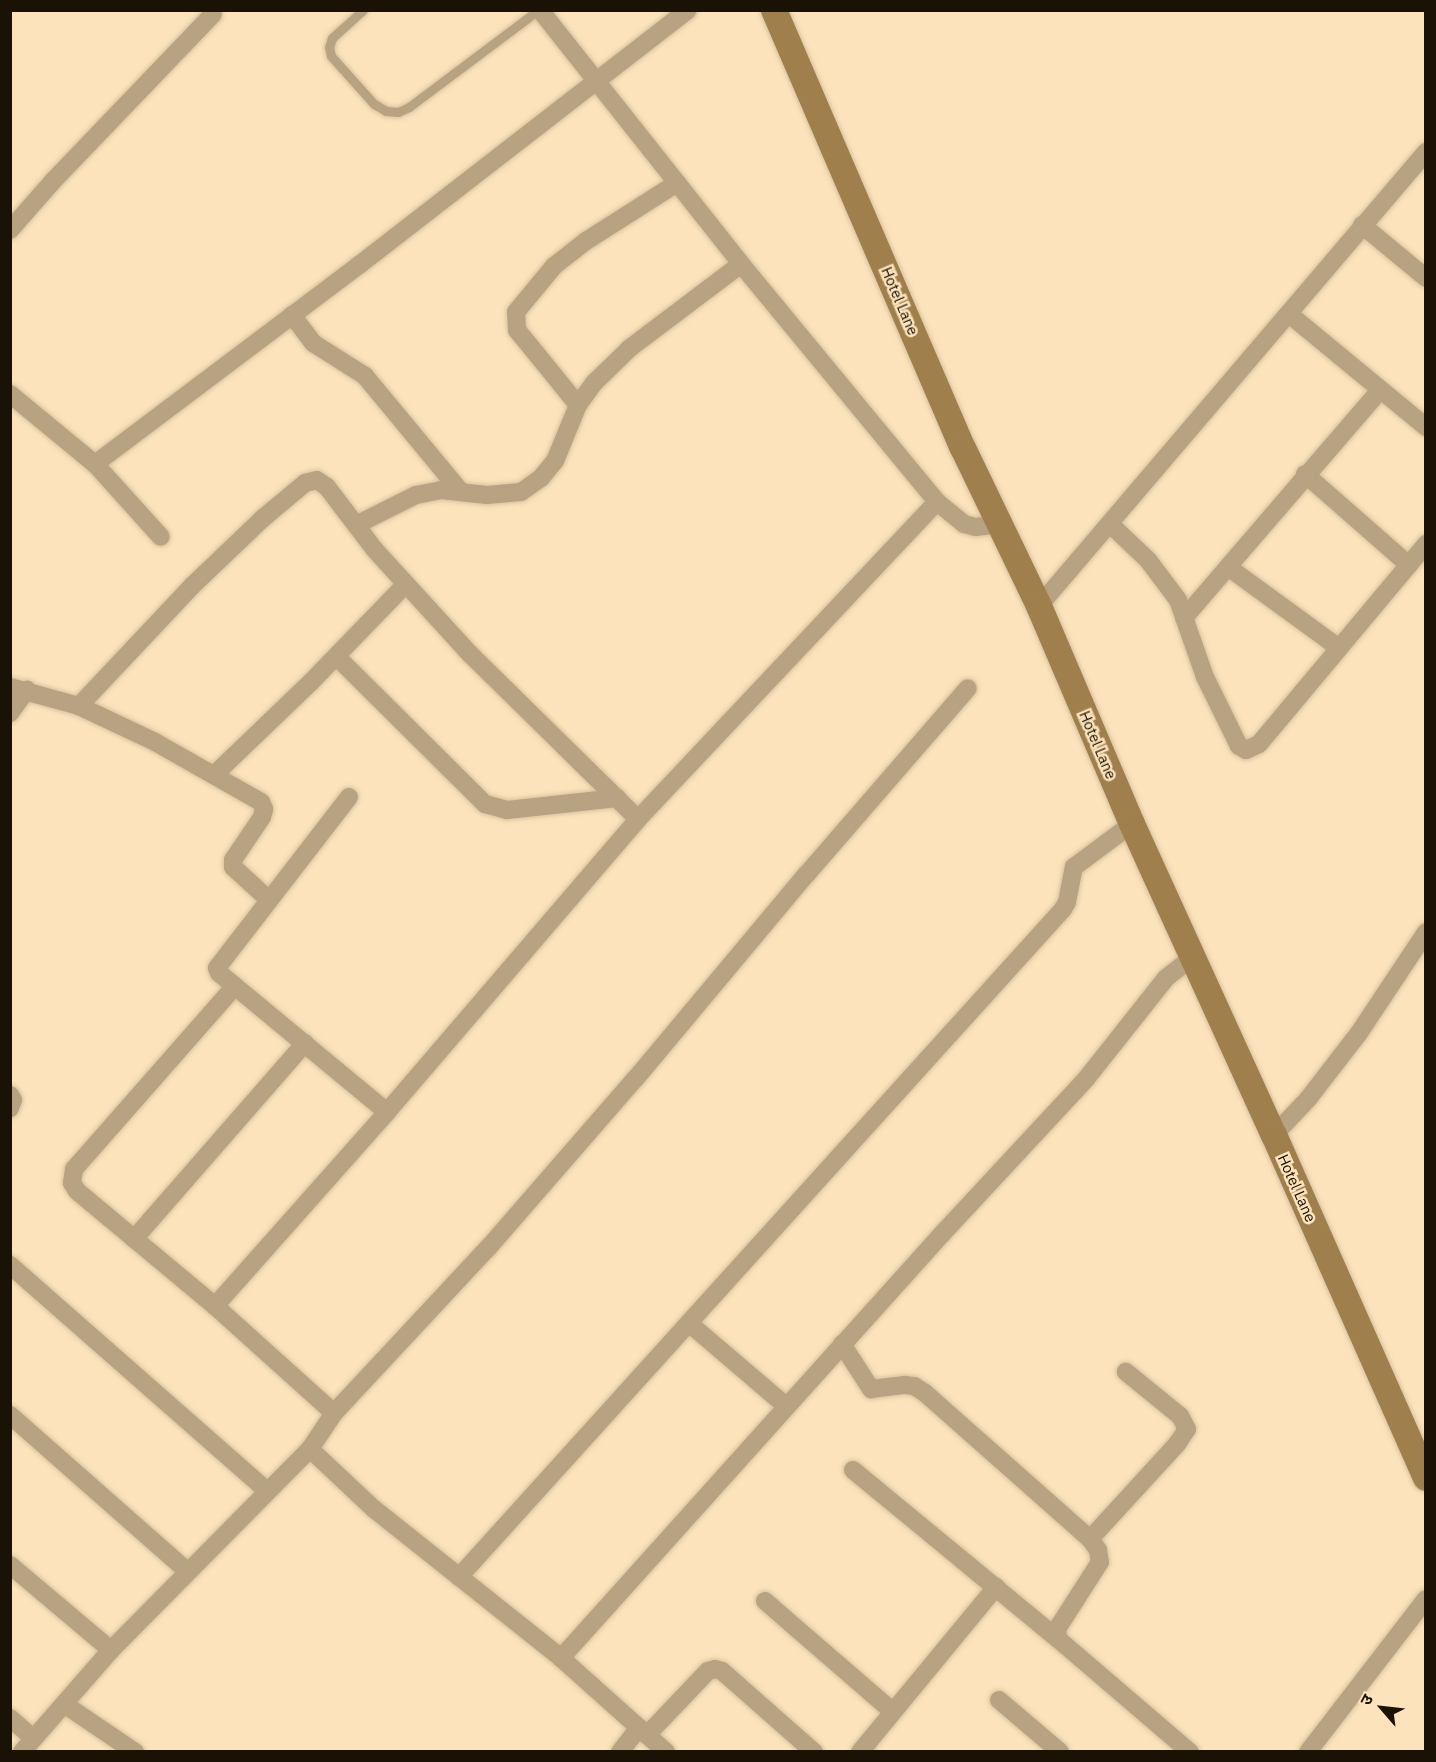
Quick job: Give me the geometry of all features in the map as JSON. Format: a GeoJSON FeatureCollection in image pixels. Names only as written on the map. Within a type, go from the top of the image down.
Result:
{"type":"FeatureCollection","features":[{"type":"Feature","properties":{"kind":"street"},"geometry":{"type":"LineString","coordinates":[[539,10],[741,264],[937,502],[954,518],[988,526]]}},
{"type":"Feature","properties":{"kind":"street"},"geometry":{"type":"LineString","coordinates":[[95,464],[688,10]]}},
{"type":"Feature","properties":{"kind":"street","name":"Hotel Lane"},"geometry":{"type":"LineString","coordinates":[[774,10],[963,448],[988,526],[1040,606],[1132,824],[1182,965],[1274,1134],[1425,1478]]}},
{"type":"Feature","properties":{"kind":"street"},"geometry":{"type":"LineString","coordinates":[[10,230],[53,181],[213,14]]}},
{"type":"Feature","properties":{"kind":"street"},"geometry":{"type":"LineString","coordinates":[[1040,606],[1425,152]]}},
{"type":"Feature","properties":{"kind":"street"},"geometry":{"type":"LineString","coordinates":[[578,405],[517,330],[516,312],[554,266],[586,241],[677,183]]}},
{"type":"Feature","properties":{"kind":"street"},"geometry":{"type":"LineString","coordinates":[[1362,225],[1425,278]]}},
{"type":"Feature","properties":{"kind":"street"},"geometry":{"type":"LineString","coordinates":[[356,525],[416,495],[441,490],[487,495],[521,492],[541,478],[555,461],[578,405],[595,382],[630,348],[741,264]]}},
{"type":"Feature","properties":{"kind":"street"},"geometry":{"type":"LineString","coordinates":[[1289,314],[1425,427]]}},
{"type":"Feature","properties":{"kind":"street"},"geometry":{"type":"LineString","coordinates":[[292,315],[313,343],[365,376],[460,491]]}},
{"type":"Feature","properties":{"kind":"street"},"geometry":{"type":"LineString","coordinates":[[1184,618],[1305,474],[1380,390]]}},
{"type":"Feature","properties":{"kind":"street"},"geometry":{"type":"LineString","coordinates":[[10,394],[95,464],[161,537]]}},
{"type":"Feature","properties":{"kind":"street"},"geometry":{"type":"LineString","coordinates":[[1305,474],[1408,565]]}},
{"type":"Feature","properties":{"kind":"street"},"geometry":{"type":"LineString","coordinates":[[79,706],[192,586],[304,483],[317,480],[322,483],[406,584],[470,654],[638,819]]}},
{"type":"Feature","properties":{"kind":"street"},"geometry":{"type":"LineString","coordinates":[[215,1306],[387,1112],[638,819],[937,502]]}},
{"type":"Feature","properties":{"kind":"street"},"geometry":{"type":"LineString","coordinates":[[1110,524],[1162,576],[1178,600],[1205,677],[1239,746],[1246,750],[1259,744],[1425,544]]}},
{"type":"Feature","properties":{"kind":"street"},"geometry":{"type":"LineString","coordinates":[[1228,567],[1339,648]]}},
{"type":"Feature","properties":{"kind":"street"},"geometry":{"type":"LineString","coordinates":[[214,775],[337,657],[406,584]]}},
{"type":"Feature","properties":{"kind":"street"},"geometry":{"type":"LineString","coordinates":[[337,657],[485,804],[507,810],[616,798]]}},
{"type":"Feature","properties":{"kind":"street"},"geometry":{"type":"LineString","coordinates":[[10,712],[19,688],[79,706],[253,796],[264,809],[233,861],[233,867],[268,900]]}},
{"type":"Feature","properties":{"kind":"street"},"geometry":{"type":"LineString","coordinates":[[10,1718],[27,1745],[111,1650],[187,1570],[310,1449],[334,1413],[488,1248],[968,688]]}},
{"type":"Feature","properties":{"kind":"street"},"geometry":{"type":"LineString","coordinates":[[349,797],[217,968],[219,974],[387,1112]]}},
{"type":"Feature","properties":{"kind":"street"},"geometry":{"type":"LineString","coordinates":[[459,1577],[1063,909],[1067,902],[1074,867],[1132,824]]}},
{"type":"Feature","properties":{"kind":"street"},"geometry":{"type":"LineString","coordinates":[[1274,1134],[1308,1099],[1359,1033],[1423,942]]}},
{"type":"Feature","properties":{"kind":"street"},"geometry":{"type":"LineString","coordinates":[[561,1659],[842,1344],[1086,1079],[1182,965]]}},
{"type":"Feature","properties":{"kind":"street"},"geometry":{"type":"LineString","coordinates":[[235,986],[74,1168],[72,1183],[76,1191],[215,1306],[334,1413]]}},
{"type":"Feature","properties":{"kind":"street"},"geometry":{"type":"LineString","coordinates":[[134,1239],[305,1043]]}},
{"type":"Feature","properties":{"kind":"street"},"geometry":{"type":"LineString","coordinates":[[10,1095],[13,1100],[10,1108]]}},
{"type":"Feature","properties":{"kind":"street"},"geometry":{"type":"LineString","coordinates":[[10,1265],[267,1491]]}},
{"type":"Feature","properties":{"kind":"street"},"geometry":{"type":"LineString","coordinates":[[690,1324],[786,1406]]}},
{"type":"Feature","properties":{"kind":"street"},"geometry":{"type":"LineString","coordinates":[[842,1344],[871,1389],[905,1385],[914,1386],[925,1393],[1090,1539],[1098,1550],[1100,1562],[1057,1629],[1058,1639]]}},
{"type":"Feature","properties":{"kind":"street"},"geometry":{"type":"LineString","coordinates":[[1090,1539],[1177,1444],[1187,1429],[1180,1416],[1126,1372]]}},
{"type":"Feature","properties":{"kind":"street"},"geometry":{"type":"LineString","coordinates":[[10,1415],[187,1570]]}},
{"type":"Feature","properties":{"kind":"street"},"geometry":{"type":"LineString","coordinates":[[310,1449],[374,1509],[561,1659],[666,1752]]}},
{"type":"Feature","properties":{"kind":"street"},"geometry":{"type":"LineString","coordinates":[[853,1470],[996,1587],[1190,1752]]}},
{"type":"Feature","properties":{"kind":"street"},"geometry":{"type":"LineString","coordinates":[[10,1565],[111,1650]]}},
{"type":"Feature","properties":{"kind":"street"},"geometry":{"type":"LineString","coordinates":[[860,1752],[996,1587]]}},
{"type":"Feature","properties":{"kind":"street"},"geometry":{"type":"LineString","coordinates":[[1308,1752],[1425,1599]]}},
{"type":"Feature","properties":{"kind":"street"},"geometry":{"type":"LineString","coordinates":[[765,1601],[893,1712]]}},
{"type":"Feature","properties":{"kind":"street"},"geometry":{"type":"LineString","coordinates":[[620,1752],[708,1671],[715,1669],[722,1671],[814,1752]]}},
{"type":"Feature","properties":{"kind":"street"},"geometry":{"type":"LineString","coordinates":[[999,1700],[1060,1752]]}},
{"type":"Feature","properties":{"kind":"street"},"geometry":{"type":"LineString","coordinates":[[64,1704],[135,1752]]}},
{"type":"Feature","properties":{"kind":"lane"},"geometry":{"type":"LineString","coordinates":[[363,10],[332,38],[329,47],[332,56],[374,105],[386,111],[398,112],[409,107],[539,10]]}}]}
